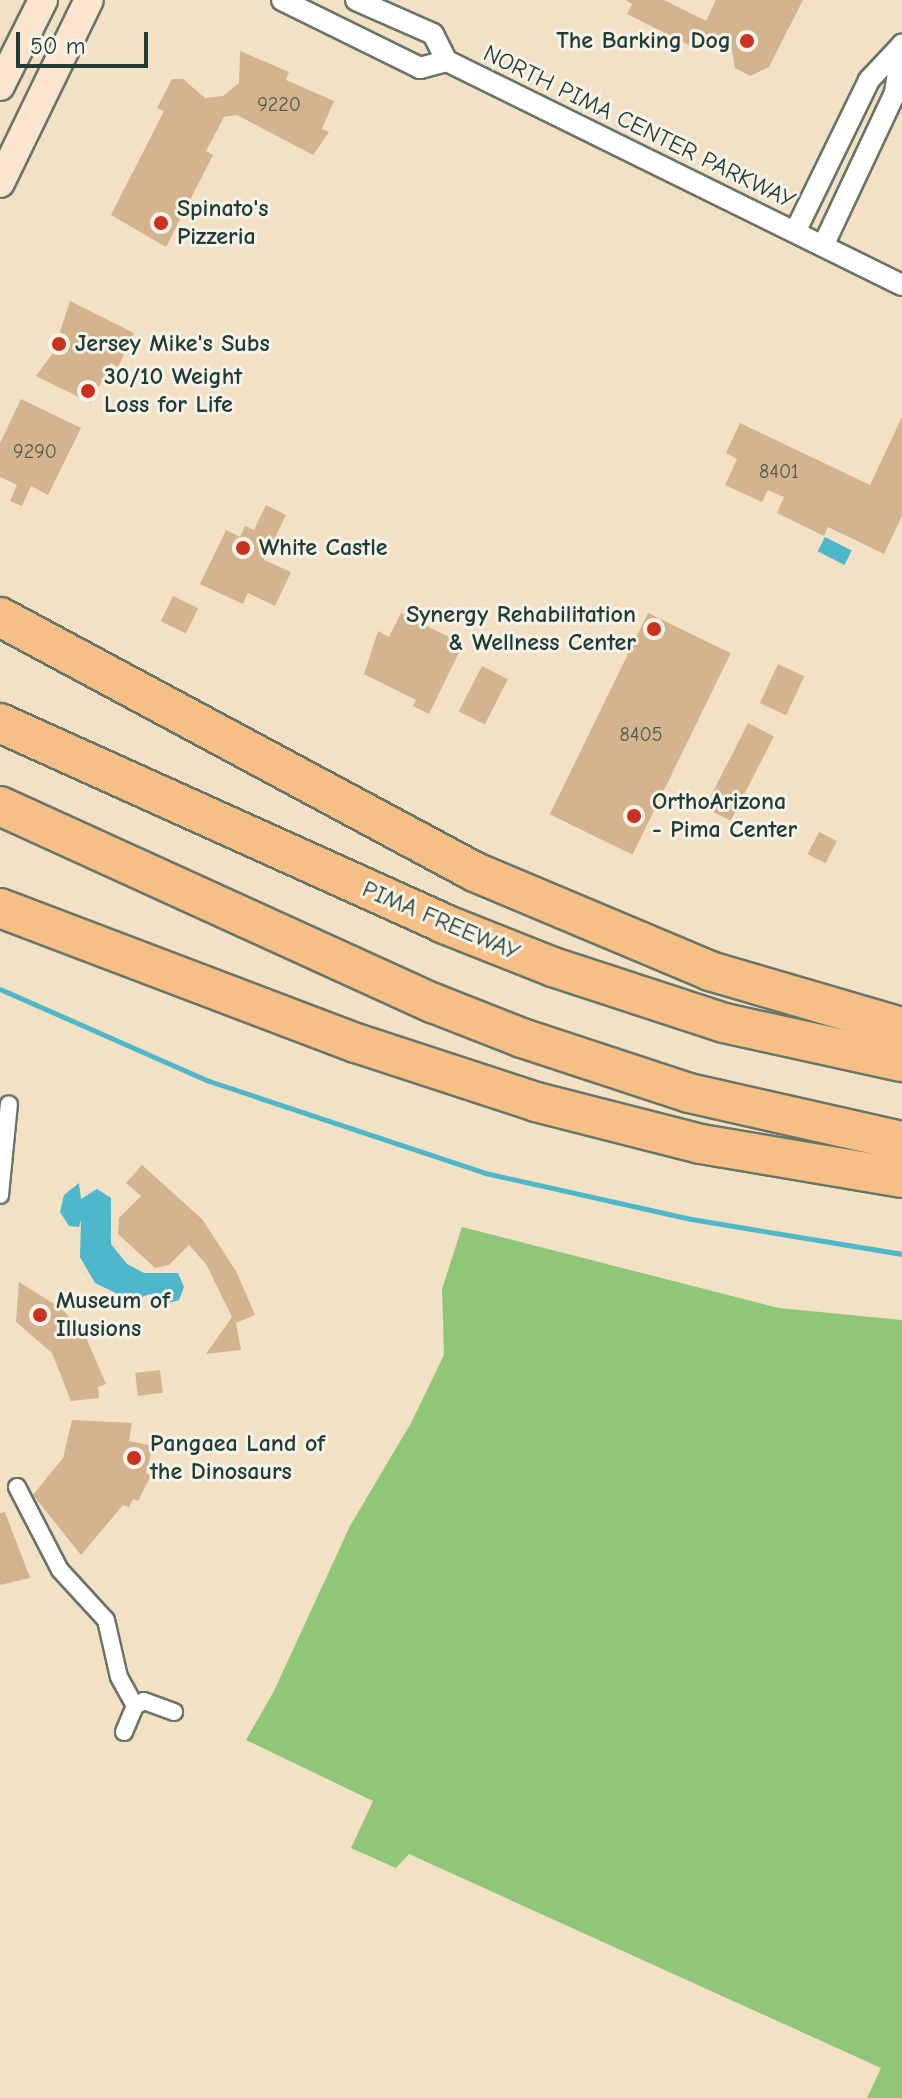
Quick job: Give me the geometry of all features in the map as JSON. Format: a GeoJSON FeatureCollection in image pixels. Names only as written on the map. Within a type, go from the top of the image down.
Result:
{"type":"FeatureCollection","features":[{"type":"Feature","properties":{"kind":"highway"},"geometry":{"type":"LineString","coordinates":[[0,617],[475,872],[710,971],[902,1027]]}},
{"type":"Feature","properties":{"kind":"highway","name":"PIMA FREEWAY"},"geometry":{"type":"LineString","coordinates":[[0,723],[442,923],[553,967],[724,1023],[902,1062]]}},
{"type":"Feature","properties":{"kind":"highway"},"geometry":{"type":"LineString","coordinates":[[0,806],[433,1003],[522,1038],[689,1093],[902,1141]]}},
{"type":"Feature","properties":{"kind":"highway"},"geometry":{"type":"LineString","coordinates":[[0,908],[356,1043],[523,1098],[714,1147],[902,1178]]}},
{"type":"Feature","properties":{"kind":"main road"},"geometry":{"type":"LineString","coordinates":[[0,86],[43,0]]}},
{"type":"Feature","properties":{"kind":"main road"},"geometry":{"type":"LineString","coordinates":[[0,183],[89,0]]}},
{"type":"Feature","properties":{"kind":"street","name":"NORTH PIMA CENTER PARKWAY"},"geometry":{"type":"LineString","coordinates":[[282,0],[420,68],[447,61]]}},
{"type":"Feature","properties":{"kind":"street","name":"NORTH PIMA CENTER PARKWAY"},"geometry":{"type":"LineString","coordinates":[[356,0],[433,34],[447,61],[902,285]]}},
{"type":"Feature","properties":{"kind":"street"},"geometry":{"type":"LineString","coordinates":[[808,239],[869,80],[902,45]]}},
{"type":"Feature","properties":{"kind":"street"},"geometry":{"type":"LineString","coordinates":[[808,239],[895,93],[902,45]]}},
{"type":"Feature","properties":{"kind":"street"},"geometry":{"type":"LineString","coordinates":[[0,1195],[9,1104]]}},
{"type":"Feature","properties":{"kind":"street"},"geometry":{"type":"LineString","coordinates":[[17,1487],[60,1570],[106,1620],[119,1677],[135,1706]]}},
{"type":"Feature","properties":{"kind":"street"},"geometry":{"type":"LineString","coordinates":[[135,1706],[154,1702],[174,1712]]}},
{"type":"Feature","properties":{"kind":"street"},"geometry":{"type":"LineString","coordinates":[[124,1732],[135,1706]]}},
{"type":"Feature","properties":{"kind":"green space"},"geometry":{"type":"Polygon","coordinates":[[[462,1227],[779,1308],[902,1320],[902,2098],[867,2098],[881,2068],[409,1854],[396,1868],[351,1848],[373,1801],[246,1740],[274,1691],[350,1526],[411,1423],[444,1355],[442,1289],[462,1227]]]}},
{"type":"Feature","properties":{"kind":"water"},"geometry":{"type":"Polygon","coordinates":[[[825,537],[852,551],[844,565],[818,551],[825,537]]]}},
{"type":"Feature","properties":{"kind":"water"},"geometry":{"type":"Polygon","coordinates":[[[79,1183],[81,1199],[97,1189],[111,1198],[111,1244],[127,1264],[144,1273],[178,1273],[184,1287],[179,1300],[169,1303],[150,1294],[132,1301],[95,1283],[80,1257],[81,1220],[79,1227],[69,1226],[60,1212],[64,1195],[79,1183]]]}},
{"type":"Feature","properties":{"kind":"building","name":"The Barking Dog"},"geometry":{"type":"Polygon","coordinates":[[[625,0],[664,0],[706,21],[716,0],[803,0],[769,67],[750,76],[735,68],[732,50],[699,34],[693,47],[627,14],[632,4],[625,0]]]}},
{"type":"Feature","properties":{"kind":"building"},"geometry":{"type":"Polygon","coordinates":[[[240,51],[289,72],[286,80],[334,101],[322,129],[329,132],[313,155],[237,115],[224,117],[206,151],[213,155],[166,247],[111,215],[164,111],[157,108],[172,79],[183,79],[205,98],[223,96],[239,83],[240,51]]]}},
{"type":"Feature","properties":{"kind":"building"},"geometry":{"type":"Polygon","coordinates":[[[70,301],[134,333],[118,367],[111,363],[91,403],[36,376],[53,353],[70,301]]]}},
{"type":"Feature","properties":{"kind":"building"},"geometry":{"type":"Polygon","coordinates":[[[21,399],[81,428],[48,495],[31,486],[22,506],[10,501],[17,485],[0,477],[0,443],[21,399]]]}},
{"type":"Feature","properties":{"kind":"building"},"geometry":{"type":"Polygon","coordinates":[[[902,417],[902,516],[884,554],[828,527],[824,536],[777,513],[784,497],[768,490],[762,502],[725,485],[737,459],[726,453],[740,423],[870,485],[902,417]]]}},
{"type":"Feature","properties":{"kind":"building","name":"White Castle"},"geometry":{"type":"Polygon","coordinates":[[[266,505],[286,515],[264,560],[291,572],[275,606],[248,593],[243,604],[200,584],[226,530],[240,537],[245,526],[254,530],[266,505]]]}},
{"type":"Feature","properties":{"kind":"building"},"geometry":{"type":"Polygon","coordinates":[[[173,596],[198,608],[186,633],[161,621],[173,596]]]}},
{"type":"Feature","properties":{"kind":"building"},"geometry":{"type":"Polygon","coordinates":[[[401,613],[463,644],[429,714],[413,706],[416,700],[364,674],[378,631],[389,637],[401,613]]]}},
{"type":"Feature","properties":{"kind":"building"},"geometry":{"type":"Polygon","coordinates":[[[648,613],[731,653],[632,855],[550,814],[648,613]]]}},
{"type":"Feature","properties":{"kind":"building"},"geometry":{"type":"Polygon","coordinates":[[[778,664],[804,676],[786,715],[760,703],[778,664]]]}},
{"type":"Feature","properties":{"kind":"building"},"geometry":{"type":"Polygon","coordinates":[[[482,666],[508,679],[485,725],[459,711],[482,666]]]}},
{"type":"Feature","properties":{"kind":"building"},"geometry":{"type":"Polygon","coordinates":[[[748,723],[774,736],[731,821],[705,808],[748,723]]]}},
{"type":"Feature","properties":{"kind":"building"},"geometry":{"type":"Polygon","coordinates":[[[819,832],[837,841],[825,863],[808,854],[819,832]]]}},
{"type":"Feature","properties":{"kind":"building"},"geometry":{"type":"Polygon","coordinates":[[[142,1165],[202,1219],[236,1271],[255,1315],[236,1323],[241,1350],[206,1354],[232,1317],[206,1264],[189,1245],[169,1265],[155,1268],[118,1234],[119,1218],[141,1196],[126,1183],[142,1165]]]}},
{"type":"Feature","properties":{"kind":"building"},"geometry":{"type":"Polygon","coordinates":[[[19,1282],[62,1309],[85,1335],[106,1384],[98,1387],[99,1398],[71,1401],[52,1353],[16,1322],[19,1282]]]}},
{"type":"Feature","properties":{"kind":"building"},"geometry":{"type":"Polygon","coordinates":[[[160,1370],[163,1393],[138,1396],[135,1373],[160,1370]]]}},
{"type":"Feature","properties":{"kind":"building"},"geometry":{"type":"Polygon","coordinates":[[[72,1420],[132,1423],[129,1441],[153,1446],[146,1473],[151,1476],[138,1501],[133,1499],[129,1507],[123,1505],[81,1555],[33,1495],[63,1458],[72,1420]]]}},
{"type":"Feature","properties":{"kind":"building"},"geometry":{"type":"Polygon","coordinates":[[[5,1512],[30,1578],[0,1585],[0,1513],[5,1512]]]}},
{"type":"Feature","properties":{"kind":"waterway"},"geometry":{"type":"LineString","coordinates":[[0,989],[209,1081],[485,1173],[691,1219],[902,1254]]}},
{"type":"Feature","properties":{"kind":"place","name":"The Barking Dog"},"geometry":{"type":"Point","coordinates":[747,41]}},
{"type":"Feature","properties":{"kind":"place","name":"Spinato's Pizzeria"},"geometry":{"type":"Point","coordinates":[161,223]}},
{"type":"Feature","properties":{"kind":"place","name":"Jersey Mike's Subs"},"geometry":{"type":"Point","coordinates":[59,344]}},
{"type":"Feature","properties":{"kind":"place","name":"30/10 Weight Loss for Life"},"geometry":{"type":"Point","coordinates":[88,391]}},
{"type":"Feature","properties":{"kind":"place","name":"White Castle"},"geometry":{"type":"Point","coordinates":[243,548]}},
{"type":"Feature","properties":{"kind":"place","name":"Synergy Rehabilitation & Wellness Center"},"geometry":{"type":"Point","coordinates":[654,629]}},
{"type":"Feature","properties":{"kind":"place","name":"OrthoArizona - Pima Center"},"geometry":{"type":"Point","coordinates":[634,816]}},
{"type":"Feature","properties":{"kind":"place","name":"Museum of Illusions"},"geometry":{"type":"Point","coordinates":[40,1315]}},
{"type":"Feature","properties":{"kind":"place","name":"Pangaea Land of the Dinosaurs"},"geometry":{"type":"Point","coordinates":[134,1458]}}]}
